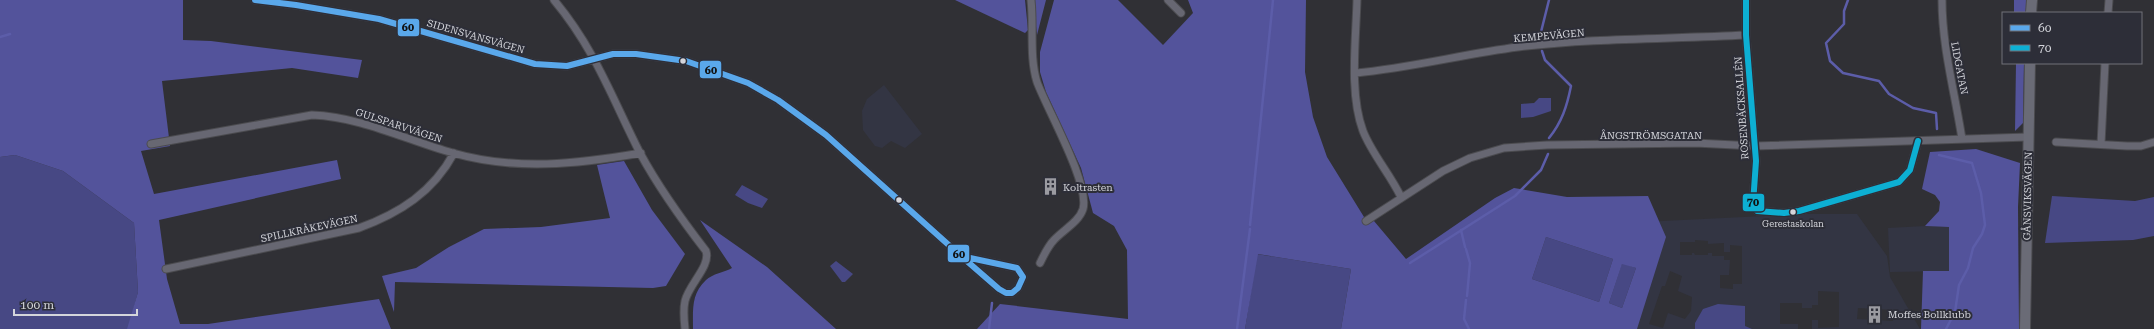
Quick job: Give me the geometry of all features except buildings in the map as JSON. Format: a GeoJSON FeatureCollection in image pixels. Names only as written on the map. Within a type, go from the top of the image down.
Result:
{"type":"FeatureCollection","features":[{"type":"Feature","properties":{"kind":"main road"},"geometry":{"type":"LineString","coordinates":[[2031,12],[2032,0]]}},
{"type":"Feature","properties":{"kind":"main road","name":"GÅNSVIKSVÄGEN"},"geometry":{"type":"LineString","coordinates":[[2025,329],[2030,64]]}},
{"type":"Feature","properties":{"kind":"street","name":"SIDENSVANSVÄGEN"},"geometry":{"type":"LineString","coordinates":[[255,0],[296,5],[379,19],[535,64],[568,66],[613,54],[659,56],[686,61],[748,83],[778,100],[826,135],[961,256],[999,289],[1006,293],[1012,293],[1022,282],[1023,277],[1017,268],[961,256]]}},
{"type":"Feature","properties":{"kind":"street"},"geometry":{"type":"LineString","coordinates":[[554,0],[582,36],[595,58],[641,153],[674,209],[706,251],[708,257],[703,270],[688,291],[685,302],[685,329]]}},
{"type":"Feature","properties":{"kind":"street"},"geometry":{"type":"LineString","coordinates":[[1031,0],[1033,52],[1037,80],[1069,154],[1082,188],[1084,202],[1080,215],[1054,240],[1040,263]]}},
{"type":"Feature","properties":{"kind":"street"},"geometry":{"type":"LineString","coordinates":[[1168,0],[1181,13]]}},
{"type":"Feature","properties":{"kind":"street"},"geometry":{"type":"LineString","coordinates":[[1357,0],[1356,73],[1358,114],[1364,132],[1401,197]]}},
{"type":"Feature","properties":{"kind":"street","name":"ROSENBÄCKSALLÉN"},"geometry":{"type":"LineString","coordinates":[[1746,0],[1746,35],[1755,146],[1754,208],[1760,212],[1799,211],[1899,182],[1910,170],[1918,141]]}},
{"type":"Feature","properties":{"kind":"street","name":"LIDGATAN"},"geometry":{"type":"LineString","coordinates":[[1942,0],[1942,20],[1945,48],[1962,139]]}},
{"type":"Feature","properties":{"kind":"street"},"geometry":{"type":"LineString","coordinates":[[2108,0],[2108,12]]}},
{"type":"Feature","properties":{"kind":"street","name":"KEMPEVÄGEN"},"geometry":{"type":"LineString","coordinates":[[1356,73],[1517,48],[1569,42],[1746,35]]}},
{"type":"Feature","properties":{"kind":"street"},"geometry":{"type":"LineString","coordinates":[[2101,144],[2105,64]]}},
{"type":"Feature","properties":{"kind":"street","name":"GULSPARVVÄGEN"},"geometry":{"type":"LineString","coordinates":[[151,144],[286,119],[320,115],[335,116],[358,121],[454,154],[494,161],[532,165],[566,164],[641,153]]}},
{"type":"Feature","properties":{"kind":"street","name":"ÅNGSTRÖMSGATAN"},"geometry":{"type":"LineString","coordinates":[[1366,221],[1443,171],[1470,158],[1504,148],[1547,145],[1695,142],[1755,146],[2028,137]]}},
{"type":"Feature","properties":{"kind":"street"},"geometry":{"type":"LineString","coordinates":[[2056,142],[2141,146],[2154,142]]}},
{"type":"Feature","properties":{"kind":"street","name":"SPILLKRÅKEVÄGEN"},"geometry":{"type":"LineString","coordinates":[[166,269],[344,232],[385,218],[419,197],[445,170],[454,154]]}},
{"type":"Feature","properties":{"kind":"shaded area"},"geometry":{"type":"Polygon","coordinates":[[[0,0],[183,0],[183,40],[211,41],[362,60],[358,78],[292,68],[162,81],[170,146],[141,151],[154,194],[337,160],[341,179],[159,220],[167,279],[180,324],[208,324],[379,299],[391,329],[127,329],[138,292],[134,223],[63,171],[15,155],[0,157],[0,0]]]}},
{"type":"Feature","properties":{"kind":"shaded area"},"geometry":{"type":"Polygon","coordinates":[[[955,0],[1025,0],[1028,30],[1025,33],[955,0]]]}},
{"type":"Feature","properties":{"kind":"shaded area"},"geometry":{"type":"Polygon","coordinates":[[[1033,0],[1046,0],[1037,35],[1033,0]]]}},
{"type":"Feature","properties":{"kind":"shaded area"},"geometry":{"type":"Polygon","coordinates":[[[1054,0],[1118,0],[1163,45],[1193,13],[1188,0],[1306,0],[1305,72],[1313,117],[1327,157],[1364,217],[1374,221],[1406,259],[1495,198],[1514,188],[1567,197],[1648,196],[1666,237],[1637,329],[1341,329],[1351,269],[1258,254],[1245,329],[977,329],[1000,304],[1128,319],[1127,250],[1114,226],[1093,213],[1081,168],[1046,92],[1040,72],[1040,52],[1054,0]],[[1546,237],[1532,279],[1599,302],[1613,259],[1546,237]],[[1622,264],[1609,303],[1622,308],[1636,268],[1622,264]]]}},
{"type":"Feature","properties":{"kind":"shaded area"},"geometry":{"type":"Polygon","coordinates":[[[2014,0],[2026,0],[2026,12],[2014,12],[2014,0]]]}},
{"type":"Feature","properties":{"kind":"shaded area"},"geometry":{"type":"Polygon","coordinates":[[[2016,64],[2024,64],[2023,123],[2015,131],[2016,64]]]}},
{"type":"Feature","properties":{"kind":"shaded area"},"geometry":{"type":"Polygon","coordinates":[[[884,85],[922,134],[905,148],[891,141],[882,148],[875,146],[863,130],[862,111],[867,99],[884,85]]]}},
{"type":"Feature","properties":{"kind":"shaded area"},"geometry":{"type":"Polygon","coordinates":[[[1539,98],[1551,98],[1551,111],[1533,117],[1521,118],[1521,104],[1534,103],[1539,98]]]}},
{"type":"Feature","properties":{"kind":"shaded area"},"geometry":{"type":"Polygon","coordinates":[[[1976,149],[2020,163],[2018,207],[2019,329],[1921,329],[1923,271],[1949,271],[1949,227],[1925,226],[1939,211],[1940,202],[1935,195],[1922,189],[1930,152],[1976,149]]]}},
{"type":"Feature","properties":{"kind":"shaded area"},"geometry":{"type":"Polygon","coordinates":[[[15,155],[63,171],[134,223],[138,292],[128,329],[0,329],[0,157],[15,155]]]}},
{"type":"Feature","properties":{"kind":"shaded area"},"geometry":{"type":"Polygon","coordinates":[[[624,161],[652,210],[685,254],[666,286],[653,288],[395,282],[394,312],[382,276],[416,268],[449,247],[484,229],[541,227],[610,218],[597,165],[624,161]]]}},
{"type":"Feature","properties":{"kind":"shaded area"},"geometry":{"type":"Polygon","coordinates":[[[742,185],[768,199],[762,208],[748,203],[735,195],[742,185]]]}},
{"type":"Feature","properties":{"kind":"shaded area"},"geometry":{"type":"Polygon","coordinates":[[[2052,196],[2135,201],[2154,197],[2154,236],[2133,240],[2045,243],[2052,196]]]}},
{"type":"Feature","properties":{"kind":"shaded area","name":"Gerestaskolan"},"geometry":{"type":"Polygon","coordinates":[[[1804,214],[1857,214],[1887,256],[1890,277],[1920,329],[1812,329],[1812,320],[1818,320],[1818,328],[1839,327],[1839,292],[1818,291],[1818,305],[1812,305],[1812,308],[1802,308],[1802,303],[1780,303],[1780,324],[1798,324],[1798,329],[1518,329],[1540,227],[1804,214]],[[1695,240],[1695,242],[1680,242],[1680,255],[1692,255],[1692,253],[1694,253],[1695,255],[1708,255],[1708,253],[1712,253],[1712,256],[1724,256],[1724,260],[1730,260],[1729,275],[1720,275],[1720,288],[1733,289],[1733,284],[1742,284],[1742,246],[1730,245],[1730,252],[1724,252],[1724,243],[1708,244],[1708,241],[1695,240]],[[1670,271],[1665,286],[1662,286],[1649,324],[1663,328],[1668,313],[1685,319],[1691,311],[1692,297],[1678,291],[1682,276],[1670,271]],[[1858,308],[1857,319],[1893,321],[1894,310],[1858,308]]]}},
{"type":"Feature","properties":{"kind":"shaded area"},"geometry":{"type":"Polygon","coordinates":[[[700,220],[767,267],[836,329],[693,329],[695,297],[701,285],[712,276],[732,268],[700,220]]]}},
{"type":"Feature","properties":{"kind":"shaded area"},"geometry":{"type":"Polygon","coordinates":[[[1925,226],[1949,227],[1949,271],[1890,272],[1888,228],[1925,226]]]}},
{"type":"Feature","properties":{"kind":"shaded area"},"geometry":{"type":"Polygon","coordinates":[[[1546,237],[1613,259],[1599,302],[1532,279],[1546,237]]]}},
{"type":"Feature","properties":{"kind":"shaded area"},"geometry":{"type":"Polygon","coordinates":[[[1257,254],[1351,269],[1341,329],[1245,329],[1257,254]]]}},
{"type":"Feature","properties":{"kind":"shaded area"},"geometry":{"type":"Polygon","coordinates":[[[836,261],[853,274],[845,282],[842,282],[830,266],[836,261]]]}},
{"type":"Feature","properties":{"kind":"shaded area"},"geometry":{"type":"Polygon","coordinates":[[[1622,263],[1636,268],[1622,308],[1609,303],[1622,263]]]}},
{"type":"Feature","properties":{"kind":"shaded area"},"geometry":{"type":"Polygon","coordinates":[[[1718,304],[1745,306],[1745,326],[1752,329],[1695,329],[1695,323],[1703,309],[1718,304]]]}},
{"type":"Feature","properties":{"kind":"waterway"},"geometry":{"type":"LineString","coordinates":[[1250,225],[1273,0]]}},
{"type":"Feature","properties":{"kind":"waterway"},"geometry":{"type":"LineString","coordinates":[[1539,40],[1549,0]]}},
{"type":"Feature","properties":{"kind":"waterway"},"geometry":{"type":"LineString","coordinates":[[1848,0],[1844,11],[1844,24],[1826,43],[1830,61],[1843,73],[1879,81],[1889,94],[1913,108],[1936,113],[1937,129]]}},
{"type":"Feature","properties":{"kind":"waterway"},"geometry":{"type":"LineString","coordinates":[[0,37],[10,34]]}},
{"type":"Feature","properties":{"kind":"waterway"},"geometry":{"type":"LineString","coordinates":[[1542,51],[1545,60],[1571,86],[1563,114],[1549,138]]}},
{"type":"Feature","properties":{"kind":"waterway"},"geometry":{"type":"LineString","coordinates":[[1410,263],[1515,196],[1541,170],[1548,154]]}},
{"type":"Feature","properties":{"kind":"waterway"},"geometry":{"type":"LineString","coordinates":[[1939,155],[1972,163],[1981,193],[1985,225],[1982,234],[1973,248],[1968,268],[1959,285],[1955,312],[1946,329]]}},
{"type":"Feature","properties":{"kind":"waterway"},"geometry":{"type":"LineString","coordinates":[[1237,329],[1250,229]]}},
{"type":"Feature","properties":{"kind":"waterway"},"geometry":{"type":"LineString","coordinates":[[1461,230],[1465,247]]}},
{"type":"Feature","properties":{"kind":"waterway"},"geometry":{"type":"LineString","coordinates":[[1466,249],[1470,263],[1467,296]]}},
{"type":"Feature","properties":{"kind":"waterway"},"geometry":{"type":"LineString","coordinates":[[1466,300],[1464,319],[1469,329]]}},
{"type":"Feature","properties":{"kind":"waterway"},"geometry":{"type":"LineString","coordinates":[[989,329],[992,303]]}},
{"type":"Feature","properties":{"kind":"transit line","name":"60"},"geometry":{"type":"LineString","coordinates":[[255,0],[296,5],[379,19],[535,64],[567,66],[613,54],[636,54],[686,61],[748,83],[778,100],[826,135],[961,256],[1017,268],[1023,277],[1018,288],[1012,293],[1006,293],[999,289],[961,256]]}},
{"type":"Feature","properties":{"kind":"transit line","name":"70"},"geometry":{"type":"LineString","coordinates":[[1746,0],[1746,35],[1756,161],[1753,204],[1757,211],[1784,213],[1799,211],[1899,182],[1910,170],[1918,141]]}},
{"type":"Feature","properties":{"kind":"place","name":"Koltrasten"},"geometry":{"type":"Point","coordinates":[1050,187]}},
{"type":"Feature","properties":{"kind":"place","name":"Gerestaskolan"},"geometry":{"type":"Point","coordinates":[1793,212]}},
{"type":"Feature","properties":{"kind":"place","name":"Moffes Bollklubb"},"geometry":{"type":"Point","coordinates":[1875,314]}}]}
